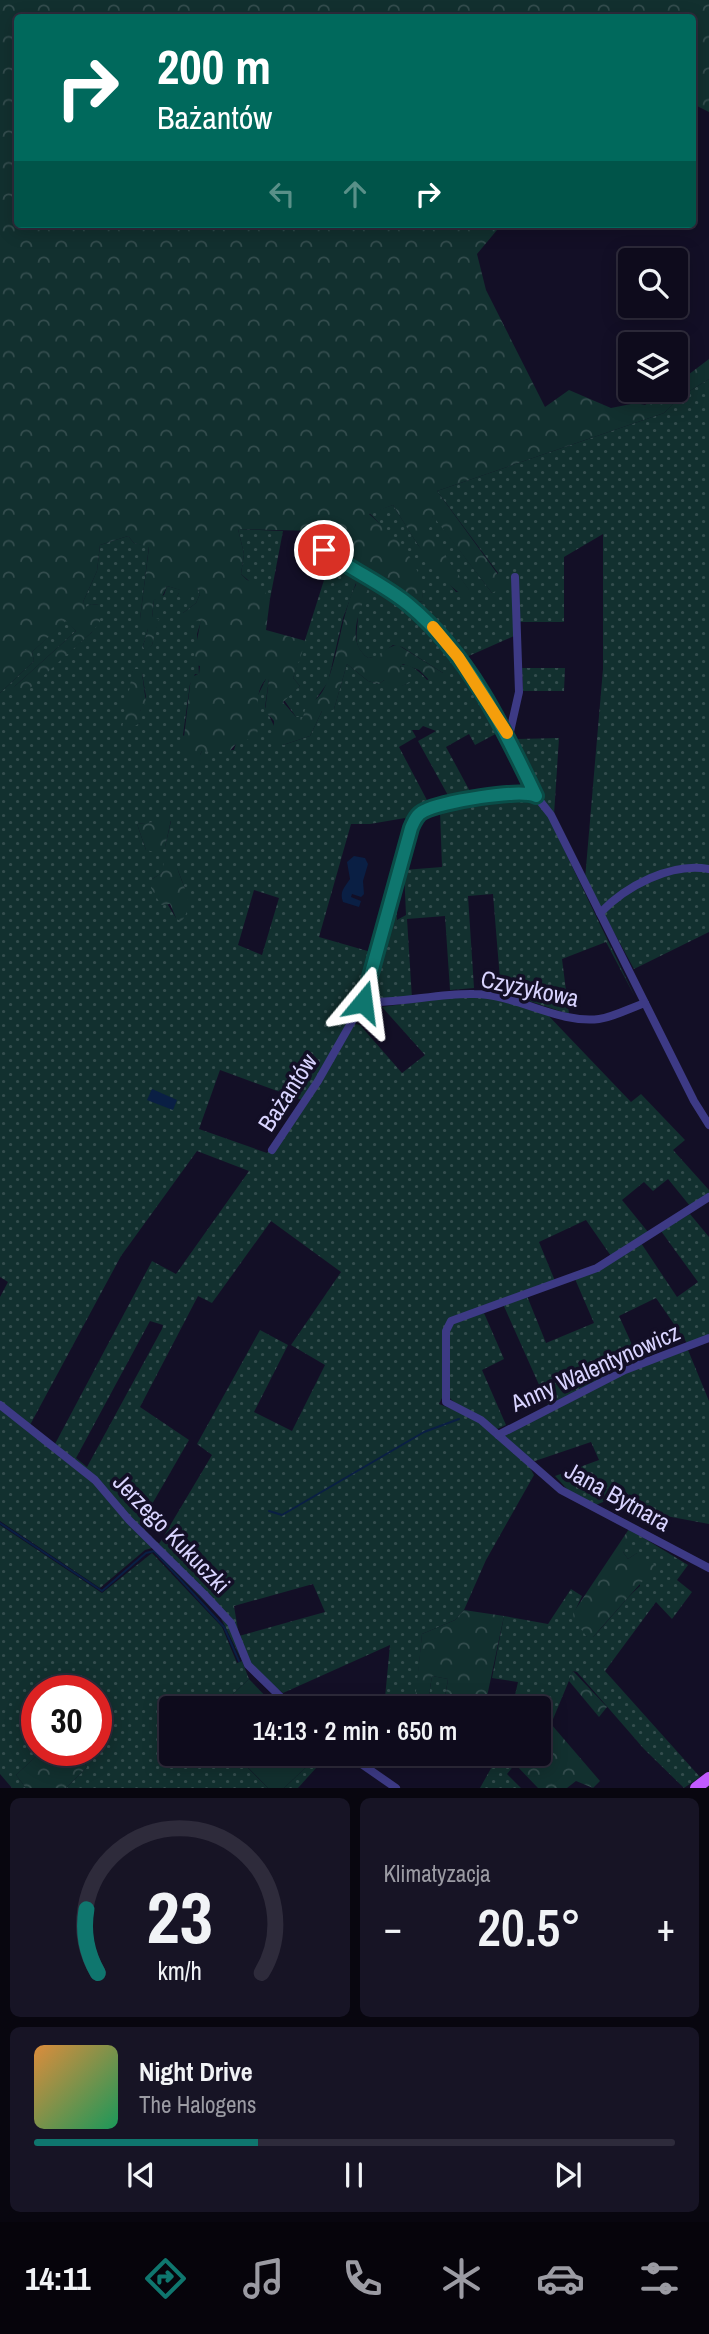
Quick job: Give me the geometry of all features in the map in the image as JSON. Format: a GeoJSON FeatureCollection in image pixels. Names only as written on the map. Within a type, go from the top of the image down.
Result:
{"type":"FeatureCollection","features":[{"type":"Feature","properties":{"kind":"main road"},"geometry":{"type":"LineString","coordinates":[[696,1788],[709,1778]]}},
{"type":"Feature","properties":{"kind":"street"},"geometry":{"type":"LineString","coordinates":[[324,550],[352,571],[398,597],[435,629],[458,657],[509,736],[536,796],[551,815],[709,1125]]}},
{"type":"Feature","properties":{"kind":"street"},"geometry":{"type":"LineString","coordinates":[[509,736],[519,692],[514,577]]}},
{"type":"Feature","properties":{"kind":"street","name":"Bażantów"},"geometry":{"type":"LineString","coordinates":[[272,1150],[318,1081],[363,1002],[411,828],[419,814],[432,808],[516,793],[536,796]]}},
{"type":"Feature","properties":{"kind":"street"},"geometry":{"type":"LineString","coordinates":[[600,913],[625,893],[667,873],[687,866],[709,869]]}},
{"type":"Feature","properties":{"kind":"street","name":"Czyżykowa"},"geometry":{"type":"LineString","coordinates":[[363,1002],[407,1001],[442,995],[494,995],[579,1019],[601,1019],[645,1003]]}},
{"type":"Feature","properties":{"kind":"street","name":"Jana Bytnara"},"geometry":{"type":"LineString","coordinates":[[709,1197],[597,1268],[451,1321],[446,1331],[446,1402],[475,1416],[561,1490],[709,1568]]}},
{"type":"Feature","properties":{"kind":"street","name":"Anny Walentynowicz"},"geometry":{"type":"LineString","coordinates":[[498,1435],[625,1370],[709,1338]]}},
{"type":"Feature","properties":{"kind":"street","name":"Jerzego Kukuczki"},"geometry":{"type":"LineString","coordinates":[[0,1405],[95,1480],[129,1520],[231,1623],[248,1665],[280,1696]]}},
{"type":"Feature","properties":{"kind":"street"},"geometry":{"type":"LineString","coordinates":[[364,1766],[396,1788]]}},
{"type":"Feature","properties":{"kind":"green space"},"geometry":{"type":"Polygon","coordinates":[[[0,0],[709,0],[709,112],[696,106],[696,14],[14,14],[14,228],[499,228],[477,254],[486,290],[545,407],[569,390],[611,408],[636,403],[645,405],[649,402],[675,402],[664,413],[437,491],[502,580],[505,586],[492,593],[433,516],[428,532],[470,591],[466,596],[456,590],[436,570],[393,505],[369,514],[407,552],[419,575],[423,601],[417,602],[357,570],[314,531],[238,529],[244,554],[241,574],[247,580],[258,583],[270,599],[266,630],[306,641],[293,678],[300,686],[283,702],[296,717],[303,717],[307,703],[316,699],[329,678],[347,609],[358,582],[369,586],[356,624],[357,642],[361,651],[368,658],[398,645],[443,673],[444,678],[436,677],[430,681],[419,670],[403,664],[400,666],[410,683],[390,690],[384,680],[379,684],[368,681],[347,664],[334,709],[327,713],[322,711],[310,736],[283,745],[273,741],[274,721],[265,711],[269,679],[266,679],[259,694],[257,735],[253,742],[242,737],[229,752],[202,751],[200,755],[203,762],[197,765],[185,753],[183,745],[191,677],[199,674],[200,666],[196,665],[194,656],[201,619],[188,625],[183,620],[183,613],[196,603],[200,594],[197,588],[192,588],[188,594],[177,597],[180,590],[167,586],[161,599],[154,600],[152,617],[159,619],[152,645],[145,651],[143,646],[148,629],[142,628],[140,619],[149,547],[134,543],[128,536],[100,545],[97,571],[83,602],[86,607],[91,604],[99,605],[100,622],[20,697],[12,690],[14,687],[76,631],[66,621],[32,652],[34,661],[0,693],[0,0]]]}},
{"type":"Feature","properties":{"kind":"green space"},"geometry":{"type":"Polygon","coordinates":[[[709,359],[709,379],[688,392],[688,375],[709,359]]]}},
{"type":"Feature","properties":{"kind":"green space"},"geometry":{"type":"Polygon","coordinates":[[[709,379],[709,932],[634,969],[585,879],[603,669],[603,534],[564,557],[564,622],[520,622],[514,636],[462,659],[422,613],[417,602],[423,601],[422,590],[412,566],[395,541],[369,513],[393,505],[418,545],[456,592],[469,590],[427,532],[433,515],[492,593],[498,573],[437,491],[664,413],[675,402],[688,402],[688,392],[709,379]]]}},
{"type":"Feature","properties":{"kind":"green space"},"geometry":{"type":"Polygon","coordinates":[[[238,529],[283,531],[270,599],[241,574],[244,554],[238,529]]]}},
{"type":"Feature","properties":{"kind":"green space"},"geometry":{"type":"Polygon","coordinates":[[[128,536],[134,543],[149,546],[140,619],[148,629],[143,646],[145,650],[152,645],[158,620],[152,618],[154,600],[164,595],[167,586],[181,590],[177,596],[192,587],[197,588],[200,594],[196,603],[183,613],[183,620],[202,618],[197,634],[199,675],[195,674],[190,684],[183,735],[200,755],[202,751],[234,750],[238,737],[257,716],[257,697],[266,679],[269,679],[265,707],[283,745],[310,736],[322,711],[334,709],[347,664],[368,681],[379,684],[384,680],[400,686],[407,684],[400,665],[412,667],[427,680],[443,673],[402,647],[393,645],[377,657],[368,658],[363,654],[357,640],[356,583],[343,618],[328,682],[303,717],[296,717],[284,700],[300,686],[293,678],[330,561],[393,596],[435,632],[503,730],[475,745],[469,734],[446,747],[472,795],[450,799],[418,741],[436,731],[423,726],[419,730],[412,730],[416,737],[399,747],[429,804],[417,810],[408,821],[405,818],[351,824],[319,937],[371,952],[373,955],[350,1023],[360,1025],[402,1073],[425,1055],[382,1007],[452,997],[487,997],[544,1011],[631,1102],[641,1094],[685,1140],[673,1150],[709,1190],[709,1194],[690,1206],[668,1179],[653,1191],[644,1182],[622,1200],[648,1232],[611,1256],[586,1220],[539,1242],[555,1281],[450,1319],[443,1396],[439,1404],[473,1417],[529,1466],[534,1475],[486,1560],[464,1610],[455,1620],[422,1634],[416,1696],[385,1696],[390,1645],[283,1693],[242,1661],[221,1618],[152,1548],[145,1550],[100,1588],[0,1521],[0,1297],[8,1282],[0,1277],[0,693],[34,661],[32,652],[66,620],[76,631],[14,687],[60,660],[92,632],[99,605],[91,604],[86,608],[83,602],[97,571],[100,545],[128,536]],[[133,670],[130,727],[140,723],[140,711],[146,697],[142,673],[133,670]],[[171,821],[137,824],[146,850],[165,847],[171,821]],[[176,865],[165,866],[162,873],[152,879],[176,918],[185,889],[176,865]],[[254,890],[238,945],[262,955],[279,898],[254,890]],[[220,1070],[199,1129],[267,1153],[302,1100],[220,1070]],[[197,1151],[121,1256],[30,1425],[55,1444],[152,1261],[176,1274],[249,1171],[197,1151]],[[271,1221],[212,1303],[198,1296],[140,1407],[189,1440],[140,1525],[159,1544],[212,1455],[197,1444],[260,1330],[288,1345],[254,1412],[292,1431],[325,1365],[291,1345],[341,1272],[271,1221]],[[150,1321],[76,1458],[87,1467],[163,1325],[150,1321]],[[313,1584],[234,1606],[239,1636],[325,1612],[313,1584]]]}},
{"type":"Feature","properties":{"kind":"green space"},"geometry":{"type":"Polygon","coordinates":[[[522,668],[565,668],[564,691],[523,691],[522,668]]]}},
{"type":"Feature","properties":{"kind":"green space"},"geometry":{"type":"Polygon","coordinates":[[[133,669],[142,673],[146,703],[140,711],[140,723],[121,734],[133,669]]]}},
{"type":"Feature","properties":{"kind":"green space"},"geometry":{"type":"Polygon","coordinates":[[[559,738],[554,815],[540,795],[517,739],[559,738]]]}},
{"type":"Feature","properties":{"kind":"green space"},"geometry":{"type":"Polygon","coordinates":[[[516,795],[530,795],[544,808],[635,997],[606,942],[562,959],[569,1014],[501,992],[493,894],[468,896],[474,988],[450,990],[445,916],[407,919],[412,998],[369,998],[396,897],[397,920],[406,915],[404,870],[442,867],[440,811],[516,795]]]}},
{"type":"Feature","properties":{"kind":"green space"},"geometry":{"type":"Polygon","coordinates":[[[171,820],[165,847],[159,853],[146,850],[137,824],[171,820]]]}},
{"type":"Feature","properties":{"kind":"green space"},"geometry":{"type":"Polygon","coordinates":[[[168,858],[176,860],[188,899],[186,914],[181,922],[176,918],[170,904],[161,905],[151,888],[152,879],[162,873],[164,861],[168,858]]]}},
{"type":"Feature","properties":{"kind":"green space"},"geometry":{"type":"Polygon","coordinates":[[[690,1214],[709,1237],[709,1336],[687,1343],[656,1298],[619,1316],[640,1362],[548,1405],[503,1304],[527,1296],[546,1343],[594,1323],[575,1279],[641,1243],[677,1297],[698,1282],[661,1231],[690,1214]]]}},
{"type":"Feature","properties":{"kind":"green space"},"geometry":{"type":"Polygon","coordinates":[[[484,1313],[504,1359],[482,1370],[506,1425],[497,1429],[448,1395],[448,1330],[453,1322],[484,1313]]]}},
{"type":"Feature","properties":{"kind":"green space"},"geometry":{"type":"Polygon","coordinates":[[[688,1350],[709,1401],[709,1524],[666,1516],[622,1494],[596,1505],[569,1491],[555,1476],[599,1460],[591,1442],[532,1462],[505,1437],[506,1432],[632,1369],[688,1350]]]}},
{"type":"Feature","properties":{"kind":"green space"},"geometry":{"type":"Polygon","coordinates":[[[0,1525],[102,1593],[152,1553],[222,1627],[237,1663],[242,1661],[249,1679],[231,1696],[159,1696],[159,1766],[246,1766],[268,1788],[66,1788],[86,1766],[112,1766],[112,1675],[21,1675],[21,1766],[26,1766],[16,1775],[26,1788],[12,1788],[0,1774],[0,1525]]]}},
{"type":"Feature","properties":{"kind":"green space"},"geometry":{"type":"Polygon","coordinates":[[[629,1529],[688,1565],[677,1580],[692,1592],[672,1619],[656,1602],[605,1671],[700,1777],[684,1788],[644,1749],[577,1672],[573,1671],[551,1724],[551,1696],[515,1696],[518,1682],[492,1678],[504,1616],[548,1624],[571,1589],[582,1596],[574,1613],[587,1637],[593,1637],[640,1586],[637,1553],[628,1559],[623,1552],[629,1529]]]}},
{"type":"Feature","properties":{"kind":"green space"},"geometry":{"type":"Polygon","coordinates":[[[629,1529],[634,1536],[623,1552],[628,1559],[637,1553],[656,1566],[593,1637],[587,1637],[574,1620],[573,1613],[629,1529]]]}},
{"type":"Feature","properties":{"kind":"green space"},"geometry":{"type":"Polygon","coordinates":[[[464,1610],[504,1616],[487,1696],[445,1696],[448,1679],[432,1676],[429,1696],[416,1696],[422,1634],[455,1620],[464,1610]]]}},
{"type":"Feature","properties":{"kind":"green space"},"geometry":{"type":"Polygon","coordinates":[[[573,1671],[607,1707],[599,1717],[569,1681],[573,1671]]]}},
{"type":"Feature","properties":{"kind":"green space"},"geometry":{"type":"Polygon","coordinates":[[[432,1676],[448,1679],[445,1696],[429,1696],[432,1676]]]}},
{"type":"Feature","properties":{"kind":"green space"},"geometry":{"type":"Polygon","coordinates":[[[249,1679],[265,1696],[231,1696],[249,1679]]]}},
{"type":"Feature","properties":{"kind":"green space"},"geometry":{"type":"Polygon","coordinates":[[[551,1724],[600,1781],[593,1788],[576,1781],[567,1788],[538,1788],[517,1766],[551,1766],[551,1724]]]}},
{"type":"Feature","properties":{"kind":"green space"},"geometry":{"type":"Polygon","coordinates":[[[26,1766],[87,1767],[66,1788],[26,1788],[16,1775],[26,1766]]]}},
{"type":"Feature","properties":{"kind":"green space"},"geometry":{"type":"Polygon","coordinates":[[[247,1766],[307,1766],[284,1788],[268,1788],[247,1766]]]}},
{"type":"Feature","properties":{"kind":"green space"},"geometry":{"type":"Polygon","coordinates":[[[307,1766],[318,1766],[298,1788],[284,1788],[307,1766]]]}},
{"type":"Feature","properties":{"kind":"green space"},"geometry":{"type":"Polygon","coordinates":[[[492,1766],[513,1766],[507,1774],[521,1788],[480,1788],[492,1766]]]}},
{"type":"Feature","properties":{"kind":"water"},"geometry":{"type":"Polygon","coordinates":[[[354,856],[365,858],[368,864],[363,881],[364,894],[361,897],[352,894],[351,897],[361,901],[359,907],[343,902],[342,898],[343,889],[350,879],[347,862],[354,856]]]}},
{"type":"Feature","properties":{"kind":"water"},"geometry":{"type":"Polygon","coordinates":[[[152,1089],[177,1100],[173,1110],[147,1100],[152,1089]]]}},
{"type":"Feature","properties":{"kind":"waterway"},"geometry":{"type":"LineString","coordinates":[[269,1511],[282,1515],[424,1432],[459,1419]]}},
{"type":"Feature","properties":{"kind":"waterway"},"geometry":{"type":"LineString","coordinates":[[0,1523],[102,1591],[146,1553],[154,1551],[224,1627],[239,1661]]}},
{"type":"Feature","properties":{"kind":"slow traffic"},"geometry":{"type":"LineString","coordinates":[[433,627],[458,657],[507,733]]}},
{"type":"Feature","properties":{"kind":"route"},"geometry":{"type":"LineString","coordinates":[[324,550],[352,571],[408,604],[442,637],[463,664],[509,736],[536,796],[527,792],[516,793],[432,808],[419,814],[411,828],[363,1002]]}}]}
